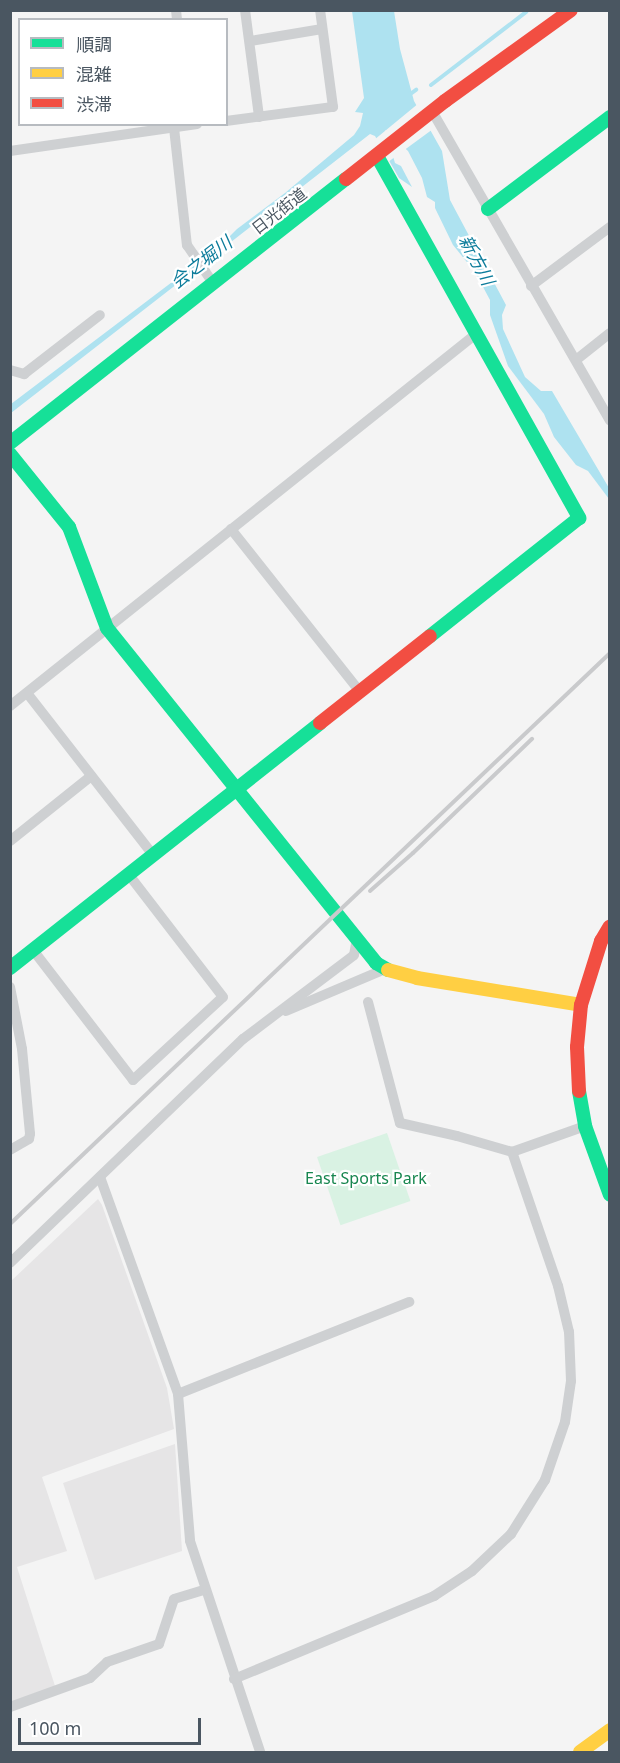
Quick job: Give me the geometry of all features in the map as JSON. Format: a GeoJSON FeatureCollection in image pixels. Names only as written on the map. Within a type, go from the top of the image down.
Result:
{"type":"FeatureCollection","features":[{"type":"Feature","properties":{"kind":"main road","name":"日光街道"},"geometry":{"type":"LineString","coordinates":[[10,442],[430,113],[571,10]]}},
{"type":"Feature","properties":{"kind":"main road"},"geometry":{"type":"LineString","coordinates":[[488,208],[609,117]]}},
{"type":"Feature","properties":{"kind":"main road"},"geometry":{"type":"LineString","coordinates":[[10,968],[579,518],[378,155]]}},
{"type":"Feature","properties":{"kind":"main road"},"geometry":{"type":"LineString","coordinates":[[10,454],[69,527],[107,628],[236,790],[385,969],[417,978],[581,1005]]}},
{"type":"Feature","properties":{"kind":"main road"},"geometry":{"type":"LineString","coordinates":[[609,926],[601,941],[581,1005],[577,1057],[585,1126],[609,1195]]}},
{"type":"Feature","properties":{"kind":"main road"},"geometry":{"type":"LineString","coordinates":[[580,1752],[609,1730]]}},
{"type":"Feature","properties":{"kind":"street"},"geometry":{"type":"LineString","coordinates":[[245,10],[260,117]]}},
{"type":"Feature","properties":{"kind":"street"},"geometry":{"type":"LineString","coordinates":[[228,121],[333,107],[320,10]]}},
{"type":"Feature","properties":{"kind":"street"},"geometry":{"type":"LineString","coordinates":[[250,41],[322,29]]}},
{"type":"Feature","properties":{"kind":"street"},"geometry":{"type":"LineString","coordinates":[[430,113],[488,208],[609,420]]}},
{"type":"Feature","properties":{"kind":"street"},"geometry":{"type":"LineString","coordinates":[[10,151],[185,126]]}},
{"type":"Feature","properties":{"kind":"street"},"geometry":{"type":"LineString","coordinates":[[174,128],[187,245],[213,283]]}},
{"type":"Feature","properties":{"kind":"street"},"geometry":{"type":"LineString","coordinates":[[531,286],[609,227]]}},
{"type":"Feature","properties":{"kind":"street"},"geometry":{"type":"LineString","coordinates":[[11,369],[24,374],[100,315]]}},
{"type":"Feature","properties":{"kind":"street"},"geometry":{"type":"LineString","coordinates":[[576,360],[609,333]]}},
{"type":"Feature","properties":{"kind":"street"},"geometry":{"type":"LineString","coordinates":[[10,706],[476,334]]}},
{"type":"Feature","properties":{"kind":"street"},"geometry":{"type":"LineString","coordinates":[[231,529],[360,692]]}},
{"type":"Feature","properties":{"kind":"street"},"geometry":{"type":"LineString","coordinates":[[27,693],[153,855]]}},
{"type":"Feature","properties":{"kind":"street"},"geometry":{"type":"LineString","coordinates":[[10,841],[91,776]]}},
{"type":"Feature","properties":{"kind":"street"},"geometry":{"type":"LineString","coordinates":[[33,950],[132,1080],[223,998],[129,875]]}},
{"type":"Feature","properties":{"kind":"street"},"geometry":{"type":"LineString","coordinates":[[10,1263],[243,1039],[354,956],[357,938]]}},
{"type":"Feature","properties":{"kind":"street"},"geometry":{"type":"LineString","coordinates":[[269,1018],[385,969]]}},
{"type":"Feature","properties":{"kind":"street"},"geometry":{"type":"LineString","coordinates":[[10,987],[22,1049],[30,1134],[29,1139],[10,1150]]}},
{"type":"Feature","properties":{"kind":"street"},"geometry":{"type":"LineString","coordinates":[[368,1002],[400,1123],[512,1152],[585,1126]]}},
{"type":"Feature","properties":{"kind":"street"},"geometry":{"type":"LineString","coordinates":[[234,1679],[435,1596],[472,1571],[511,1534],[545,1480],[565,1422],[571,1381],[568,1332],[558,1286],[512,1152]]}},
{"type":"Feature","properties":{"kind":"street"},"geometry":{"type":"LineString","coordinates":[[100,1177],[178,1394],[190,1541],[204,1590],[260,1752]]}},
{"type":"Feature","properties":{"kind":"street"},"geometry":{"type":"LineString","coordinates":[[178,1394],[409,1302]]}},
{"type":"Feature","properties":{"kind":"street"},"geometry":{"type":"LineString","coordinates":[[10,1707],[90,1678],[108,1662],[159,1644],[174,1599],[204,1590]]}},
{"type":"Feature","properties":{"kind":"shaded area"},"geometry":{"type":"Polygon","coordinates":[[[98,1199],[167,1388],[174,1429],[42,1477],[67,1551],[17,1567],[55,1686],[11,1702],[11,1281],[98,1199]]]}},
{"type":"Feature","properties":{"kind":"shaded area"},"geometry":{"type":"Polygon","coordinates":[[[175,1444],[182,1551],[95,1580],[63,1483],[175,1444]]]}},
{"type":"Feature","properties":{"kind":"green space","name":"East Sports Park"},"geometry":{"type":"Polygon","coordinates":[[[387,1133],[410,1201],[340,1225],[317,1157],[387,1133]]]}},
{"type":"Feature","properties":{"kind":"water"},"geometry":{"type":"Polygon","coordinates":[[[352,11],[394,11],[400,49],[414,101],[442,151],[450,200],[506,305],[502,315],[503,329],[525,377],[541,391],[552,391],[609,488],[609,499],[588,471],[576,465],[554,437],[544,414],[508,366],[490,315],[490,300],[475,272],[453,245],[435,208],[435,202],[427,197],[422,178],[408,151],[385,130],[395,163],[401,166],[412,187],[399,178],[375,136],[370,134],[11,413],[11,404],[221,245],[237,229],[285,193],[354,135],[360,126],[363,113],[355,112],[364,98],[352,11]]]}},
{"type":"Feature","properties":{"kind":"pier"},"geometry":{"type":"Polygon","coordinates":[[[419,103],[433,129],[403,151],[390,139],[396,156],[387,163],[374,140],[419,103]]]}},
{"type":"Feature","properties":{"kind":"waterway"},"geometry":{"type":"LineString","coordinates":[[431,85],[526,12]]}},
{"type":"Feature","properties":{"kind":"waterway"},"geometry":{"type":"LineString","coordinates":[[409,95],[416,90]]}},
{"type":"Feature","properties":{"kind":"railway"},"geometry":{"type":"LineString","coordinates":[[10,1224],[610,653]]}},
{"type":"Feature","properties":{"kind":"railway"},"geometry":{"type":"LineString","coordinates":[[370,891],[532,739]]}},
{"type":"Feature","properties":{"kind":"traffic: fast"},"geometry":{"type":"LineString","coordinates":[[488,209],[610,117]]}},
{"type":"Feature","properties":{"kind":"traffic: fast"},"geometry":{"type":"LineString","coordinates":[[377,156],[579,518],[430,636]]}},
{"type":"Feature","properties":{"kind":"traffic: fast"},"geometry":{"type":"LineString","coordinates":[[10,443],[346,179]]}},
{"type":"Feature","properties":{"kind":"traffic: fast"},"geometry":{"type":"LineString","coordinates":[[10,454],[69,527],[107,628],[376,963],[388,970]]}},
{"type":"Feature","properties":{"kind":"traffic: fast"},"geometry":{"type":"LineString","coordinates":[[10,968],[320,723]]}},
{"type":"Feature","properties":{"kind":"traffic: fast"},"geometry":{"type":"LineString","coordinates":[[579,1091],[585,1126],[610,1195]]}},
{"type":"Feature","properties":{"kind":"traffic: slow"},"geometry":{"type":"LineString","coordinates":[[388,970],[417,978],[581,1005]]}},
{"type":"Feature","properties":{"kind":"traffic: slow"},"geometry":{"type":"LineString","coordinates":[[580,1752],[610,1730]]}},
{"type":"Feature","properties":{"kind":"traffic: jam"},"geometry":{"type":"LineString","coordinates":[[346,179],[445,101],[571,10]]}},
{"type":"Feature","properties":{"kind":"traffic: jam"},"geometry":{"type":"LineString","coordinates":[[320,723],[430,636]]}},
{"type":"Feature","properties":{"kind":"traffic: jam"},"geometry":{"type":"LineString","coordinates":[[579,1091],[577,1047],[581,1005],[601,941],[610,926]]}},
{"type":"Feature","properties":{"kind":"water label","name":"新方川"},"geometry":{"type":"Point","coordinates":[477,260]}},
{"type":"Feature","properties":{"kind":"water label","name":"会之堀川"},"geometry":{"type":"Point","coordinates":[201,262]}}]}
